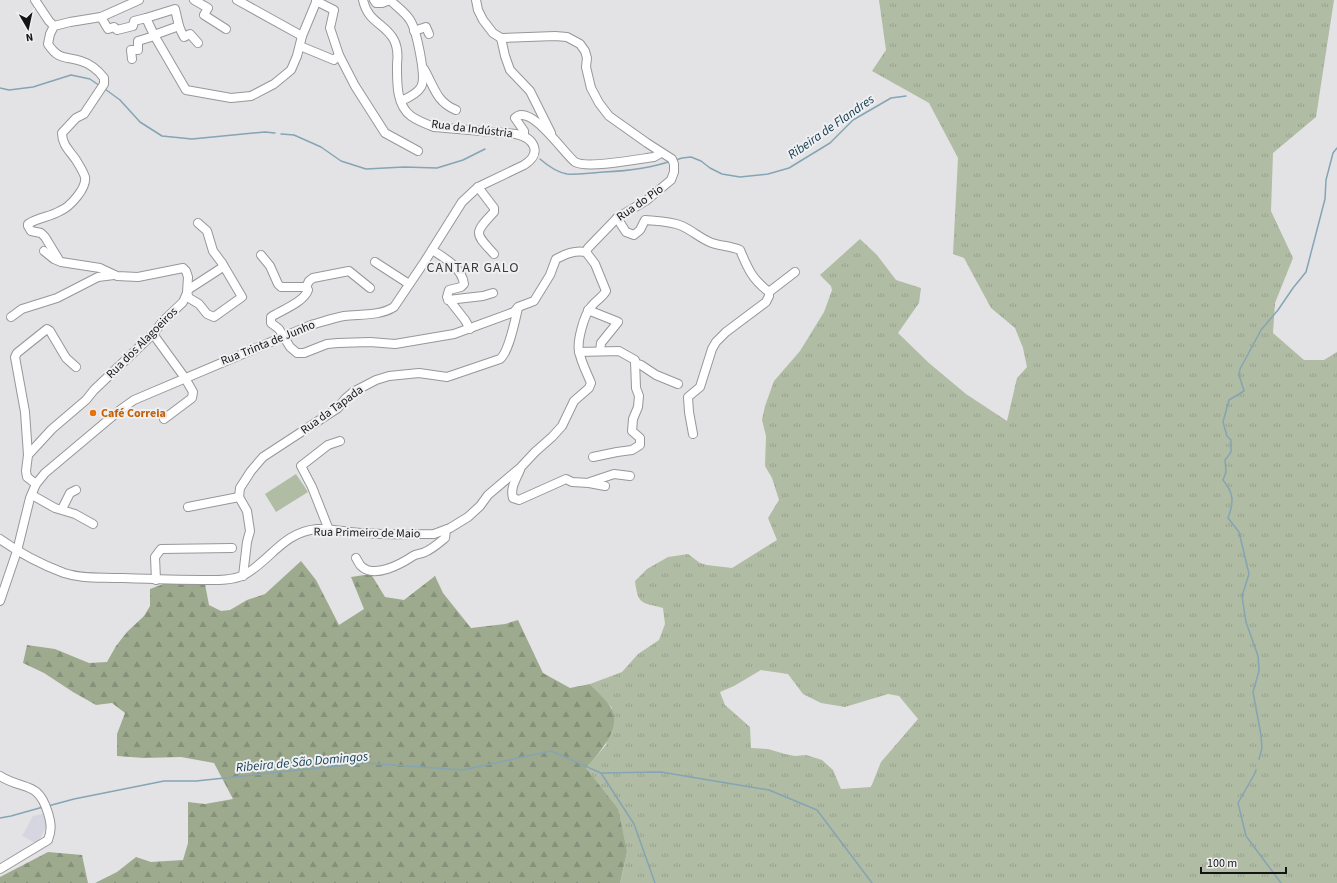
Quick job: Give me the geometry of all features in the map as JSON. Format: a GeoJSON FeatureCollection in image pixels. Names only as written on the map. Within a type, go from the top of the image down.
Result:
{"type":"FeatureCollection","features":[{"type":"Feature","properties":{"kind":"street"},"geometry":{"type":"LineString","coordinates":[[35,0],[54,26]]}},
{"type":"Feature","properties":{"kind":"street"},"geometry":{"type":"LineString","coordinates":[[61,262],[45,237],[41,233],[31,231],[28,224],[37,218],[60,212],[66,208],[80,192],[84,184],[85,177],[65,145],[62,133],[76,118],[84,114],[102,87],[104,78],[100,72],[83,61],[60,56],[48,44],[50,34],[54,26],[101,17],[139,0]]}},
{"type":"Feature","properties":{"kind":"street"},"geometry":{"type":"LineString","coordinates":[[174,0],[180,32],[184,37],[190,34],[198,43]]}},
{"type":"Feature","properties":{"kind":"street"},"geometry":{"type":"LineString","coordinates":[[194,0],[208,8],[204,15],[226,28]]}},
{"type":"Feature","properties":{"kind":"street"},"geometry":{"type":"LineString","coordinates":[[237,0],[302,36]]}},
{"type":"Feature","properties":{"kind":"street"},"geometry":{"type":"LineString","coordinates":[[146,18],[154,35],[186,90],[231,98],[251,96],[274,84],[291,70],[316,0],[334,10],[330,28],[339,55],[355,86],[384,133],[418,150]]}},
{"type":"Feature","properties":{"kind":"street"},"geometry":{"type":"LineString","coordinates":[[363,0],[364,7],[369,16],[389,33],[395,41],[398,52],[398,86],[401,102],[413,95],[422,86],[424,77],[414,31],[411,21],[405,13],[390,0],[382,3],[376,3],[374,0]]}},
{"type":"Feature","properties":{"kind":"street"},"geometry":{"type":"LineString","coordinates":[[476,0],[478,10],[483,20],[493,33],[501,38],[555,36],[567,37],[580,44],[585,51],[587,58],[586,67],[591,88],[599,103],[609,116],[661,153],[654,157],[599,165],[586,165],[576,162],[544,128],[528,116],[517,116],[515,118],[524,130],[524,136]]}},
{"type":"Feature","properties":{"kind":"street"},"geometry":{"type":"LineString","coordinates":[[101,17],[108,29],[114,27],[117,30],[133,26],[134,21],[175,9]]}},
{"type":"Feature","properties":{"kind":"street"},"geometry":{"type":"LineString","coordinates":[[132,60],[132,50],[138,50],[138,42],[179,26]]}},
{"type":"Feature","properties":{"kind":"street"},"geometry":{"type":"LineString","coordinates":[[414,31],[426,27],[430,34]]}},
{"type":"Feature","properties":{"kind":"street"},"geometry":{"type":"LineString","coordinates":[[501,38],[504,56],[510,70],[530,92],[554,138]]}},
{"type":"Feature","properties":{"kind":"street"},"geometry":{"type":"LineString","coordinates":[[300,46],[334,60],[339,55]]}},
{"type":"Feature","properties":{"kind":"street"},"geometry":{"type":"LineString","coordinates":[[423,69],[438,98],[448,107],[456,110]]}},
{"type":"Feature","properties":{"kind":"street","name":"Rua da Indústria"},"geometry":{"type":"LineString","coordinates":[[401,102],[403,107],[411,116],[434,127],[524,136],[530,140],[534,146],[535,154]]}},
{"type":"Feature","properties":{"kind":"street","name":"Rua do Pio"},"geometry":{"type":"LineString","coordinates":[[586,252],[588,248],[617,218],[647,200],[671,180],[674,172],[674,164],[672,159],[661,153]]}},
{"type":"Feature","properties":{"kind":"street","name":"Rua Trinta de Junho"},"geometry":{"type":"LineString","coordinates":[[0,601],[17,551],[36,484],[45,473],[120,410],[134,400],[311,325],[333,318],[379,313],[394,307],[462,202],[478,187],[531,161],[535,154]]}},
{"type":"Feature","properties":{"kind":"street"},"geometry":{"type":"LineString","coordinates":[[478,187],[494,208],[494,212],[479,229],[478,234],[480,239],[494,254]]}},
{"type":"Feature","properties":{"kind":"street"},"geometry":{"type":"LineString","coordinates":[[617,218],[626,232],[634,235],[640,230],[645,220],[672,223],[682,226],[699,237],[713,243],[731,246],[740,250],[749,271],[755,280],[769,292]]}},
{"type":"Feature","properties":{"kind":"street"},"geometry":{"type":"LineString","coordinates":[[11,317],[22,309],[57,298],[98,277],[115,275],[138,277],[183,268],[186,270],[188,277],[189,298],[199,304],[207,314],[214,317],[242,297],[210,245],[207,231],[198,222]]}},
{"type":"Feature","properties":{"kind":"street"},"geometry":{"type":"LineString","coordinates":[[44,250],[54,259],[61,262],[100,268],[115,275]]}},
{"type":"Feature","properties":{"kind":"street"},"geometry":{"type":"LineString","coordinates":[[432,250],[455,267],[463,279],[464,284],[461,287],[449,290],[447,297],[470,329]]}},
{"type":"Feature","properties":{"kind":"street"},"geometry":{"type":"LineString","coordinates":[[370,288],[349,271],[313,278],[309,281],[306,287],[308,290],[307,295],[271,317],[271,323],[279,329],[290,347],[297,353],[304,353],[332,344],[370,342],[395,344],[454,334],[514,312],[518,307],[534,301],[550,275],[556,259],[578,251],[586,252],[595,264],[606,291],[588,310],[582,329],[579,352],[591,383],[589,388],[574,401],[562,426],[521,467],[512,486],[512,494],[513,498],[519,500],[566,479],[572,482],[605,486]]}},
{"type":"Feature","properties":{"kind":"street"},"geometry":{"type":"LineString","coordinates":[[260,255],[270,266],[278,284],[281,287],[306,287]]}},
{"type":"Feature","properties":{"kind":"street"},"geometry":{"type":"LineString","coordinates":[[375,262],[409,284]]}},
{"type":"Feature","properties":{"kind":"street","name":"Rua dos Alagoeiros"},"geometry":{"type":"LineString","coordinates":[[28,455],[52,429],[86,400],[94,390],[153,334],[163,321],[183,302],[189,289],[224,267]]}},
{"type":"Feature","properties":{"kind":"street"},"geometry":{"type":"LineString","coordinates":[[693,434],[688,397],[700,387],[712,349],[716,342],[726,332],[766,302],[769,292],[795,272]]}},
{"type":"Feature","properties":{"kind":"street"},"geometry":{"type":"LineString","coordinates":[[448,300],[484,296],[493,293]]}},
{"type":"Feature","properties":{"kind":"street","name":"Rua da Tapada"},"geometry":{"type":"LineString","coordinates":[[239,497],[240,488],[251,470],[263,457],[338,408],[353,392],[376,380],[389,376],[419,373],[447,377],[503,357],[518,307]]}},
{"type":"Feature","properties":{"kind":"street"},"geometry":{"type":"LineString","coordinates":[[588,310],[618,322],[601,343],[600,351]]}},
{"type":"Feature","properties":{"kind":"street"},"geometry":{"type":"LineString","coordinates":[[36,484],[27,477],[26,471],[28,455],[25,412],[15,358],[17,353],[47,329],[50,331],[66,358],[76,367]]}},
{"type":"Feature","properties":{"kind":"street"},"geometry":{"type":"LineString","coordinates":[[153,334],[185,378],[193,392],[192,398],[164,419]]}},
{"type":"Feature","properties":{"kind":"street"},"geometry":{"type":"LineString","coordinates":[[579,352],[620,351],[635,360],[636,388],[639,396],[638,407],[633,419],[632,431],[640,438],[640,445],[632,450],[593,457]]}},
{"type":"Feature","properties":{"kind":"street"},"geometry":{"type":"LineString","coordinates":[[635,363],[641,365],[656,375],[678,384]]}},
{"type":"Feature","properties":{"kind":"street"},"geometry":{"type":"LineString","coordinates":[[329,530],[312,487],[301,466],[328,445],[340,441]]}},
{"type":"Feature","properties":{"kind":"street","name":"Rua Primeiro de Maio"},"geometry":{"type":"LineString","coordinates":[[0,539],[17,551],[72,575],[94,578],[156,580],[231,579],[243,576],[252,570],[288,539],[317,529],[365,534],[434,534],[446,530],[468,517],[480,506],[488,495],[521,467]]}},
{"type":"Feature","properties":{"kind":"street"},"geometry":{"type":"LineString","coordinates":[[589,483],[614,474],[630,476]]}},
{"type":"Feature","properties":{"kind":"street"},"geometry":{"type":"LineString","coordinates":[[62,509],[70,493],[76,490]]}},
{"type":"Feature","properties":{"kind":"street"},"geometry":{"type":"LineString","coordinates":[[32,495],[55,508],[62,509],[93,524]]}},
{"type":"Feature","properties":{"kind":"street"},"geometry":{"type":"LineString","coordinates":[[188,507],[239,497],[247,511],[250,531],[247,542],[243,576]]}},
{"type":"Feature","properties":{"kind":"street"},"geometry":{"type":"LineString","coordinates":[[356,558],[360,566],[368,570],[393,568],[414,555],[425,552],[445,538],[446,530]]}},
{"type":"Feature","properties":{"kind":"street"},"geometry":{"type":"LineString","coordinates":[[156,580],[155,557],[161,549],[232,548]]}},
{"type":"Feature","properties":{"kind":"street"},"geometry":{"type":"LineString","coordinates":[[0,776],[29,787],[41,796],[51,823],[51,832],[48,840],[0,869]]}},
{"type":"Feature","properties":{"kind":"shaded area"},"geometry":{"type":"Polygon","coordinates":[[[46,813],[50,827],[46,827],[37,844],[22,836],[33,816],[46,813]]]}},
{"type":"Feature","properties":{"kind":"green space"},"geometry":{"type":"Polygon","coordinates":[[[879,0],[1334,0],[1316,117],[1273,153],[1271,211],[1293,258],[1275,303],[1273,333],[1304,360],[1324,360],[1337,352],[1337,883],[620,883],[627,852],[586,768],[606,745],[612,708],[590,684],[622,672],[638,654],[659,640],[665,624],[663,608],[650,605],[639,599],[636,589],[635,581],[647,569],[668,557],[688,554],[700,563],[732,568],[777,540],[768,518],[779,500],[772,478],[765,466],[766,436],[762,420],[765,406],[774,381],[800,351],[824,312],[832,290],[831,286],[820,275],[860,239],[877,255],[896,280],[921,288],[919,303],[898,333],[929,363],[966,394],[1007,421],[1017,378],[1027,367],[1023,348],[1015,328],[991,308],[964,258],[953,254],[958,158],[929,103],[872,71],[886,50],[879,0]],[[761,670],[734,686],[720,692],[725,705],[750,727],[751,748],[768,749],[795,756],[806,755],[822,760],[833,770],[841,789],[871,787],[881,762],[918,719],[899,696],[888,694],[845,707],[821,703],[803,694],[788,674],[761,670]]]}},
{"type":"Feature","properties":{"kind":"green space"},"geometry":{"type":"Polygon","coordinates":[[[296,474],[308,492],[276,512],[265,494],[296,474]]]}},
{"type":"Feature","properties":{"kind":"green space"},"geometry":{"type":"Polygon","coordinates":[[[301,561],[316,580],[339,625],[364,609],[351,577],[371,574],[385,597],[404,600],[435,576],[443,593],[471,628],[505,624],[518,620],[543,673],[570,688],[590,684],[607,702],[614,716],[612,732],[608,740],[597,756],[586,768],[618,809],[627,852],[620,883],[95,883],[117,872],[136,857],[151,862],[183,860],[188,843],[188,802],[205,804],[233,799],[214,763],[181,757],[144,758],[117,756],[117,734],[125,713],[112,703],[96,705],[44,673],[23,663],[27,645],[55,649],[89,663],[107,662],[116,646],[127,632],[144,616],[150,606],[150,589],[166,583],[205,584],[209,605],[221,611],[230,610],[247,600],[265,594],[301,561]]]}},
{"type":"Feature","properties":{"kind":"green space"},"geometry":{"type":"Polygon","coordinates":[[[48,852],[82,855],[88,883],[0,883],[0,877],[48,852]]]}},
{"type":"Feature","properties":{"kind":"waterway"},"geometry":{"type":"LineString","coordinates":[[0,88],[9,90],[33,87],[71,75],[90,79],[100,86]]}},
{"type":"Feature","properties":{"kind":"waterway"},"geometry":{"type":"LineString","coordinates":[[105,89],[120,100],[140,122],[162,136],[192,139],[265,132],[275,133]]}},
{"type":"Feature","properties":{"kind":"waterway","name":"Ribeira de Flandres"},"geometry":{"type":"LineString","coordinates":[[676,160],[691,157],[701,161],[710,168],[722,174],[740,177],[768,174],[789,168],[830,143],[853,120],[891,98],[906,96]]}},
{"type":"Feature","properties":{"kind":"waterway"},"geometry":{"type":"LineString","coordinates":[[281,134],[294,135],[321,147],[341,161],[366,169],[404,167],[437,168],[463,160],[485,149]]}},
{"type":"Feature","properties":{"kind":"waterway"},"geometry":{"type":"LineString","coordinates":[[1259,759],[1262,748],[1261,735],[1253,692],[1259,671],[1258,656],[1246,622],[1242,596],[1249,574],[1239,532],[1228,518],[1232,498],[1229,489],[1223,480],[1226,472],[1225,460],[1231,452],[1231,440],[1227,436],[1223,422],[1229,400],[1244,391],[1239,375],[1240,369],[1261,330],[1306,272],[1325,199],[1326,180],[1333,153],[1337,148]]}},
{"type":"Feature","properties":{"kind":"waterway","name":"Ribeira de Flandres"},"geometry":{"type":"LineString","coordinates":[[540,159],[556,170],[567,174],[586,174],[638,169],[671,161]]}},
{"type":"Feature","properties":{"kind":"waterway","name":"Ribeira de São Domingos"},"geometry":{"type":"LineString","coordinates":[[48,806],[74,799],[164,781],[196,781],[366,763],[463,770],[551,751],[601,773],[634,824],[655,883]]}},
{"type":"Feature","properties":{"kind":"waterway"},"geometry":{"type":"LineString","coordinates":[[1256,770],[1238,803],[1246,836],[1281,883]]}},
{"type":"Feature","properties":{"kind":"waterway"},"geometry":{"type":"LineString","coordinates":[[602,773],[661,772],[769,790],[817,810],[872,883]]}},
{"type":"Feature","properties":{"kind":"waterway","name":"Ribeira de São Domingos"},"geometry":{"type":"LineString","coordinates":[[0,818],[43,807]]}},
{"type":"Feature","properties":{"kind":"place","name":"Café Correia"},"geometry":{"type":"Point","coordinates":[93,413]}},
{"type":"Feature","properties":{"kind":"district","name":"CANTAR GALO"},"geometry":{"type":"Point","coordinates":[473,268]}}]}
